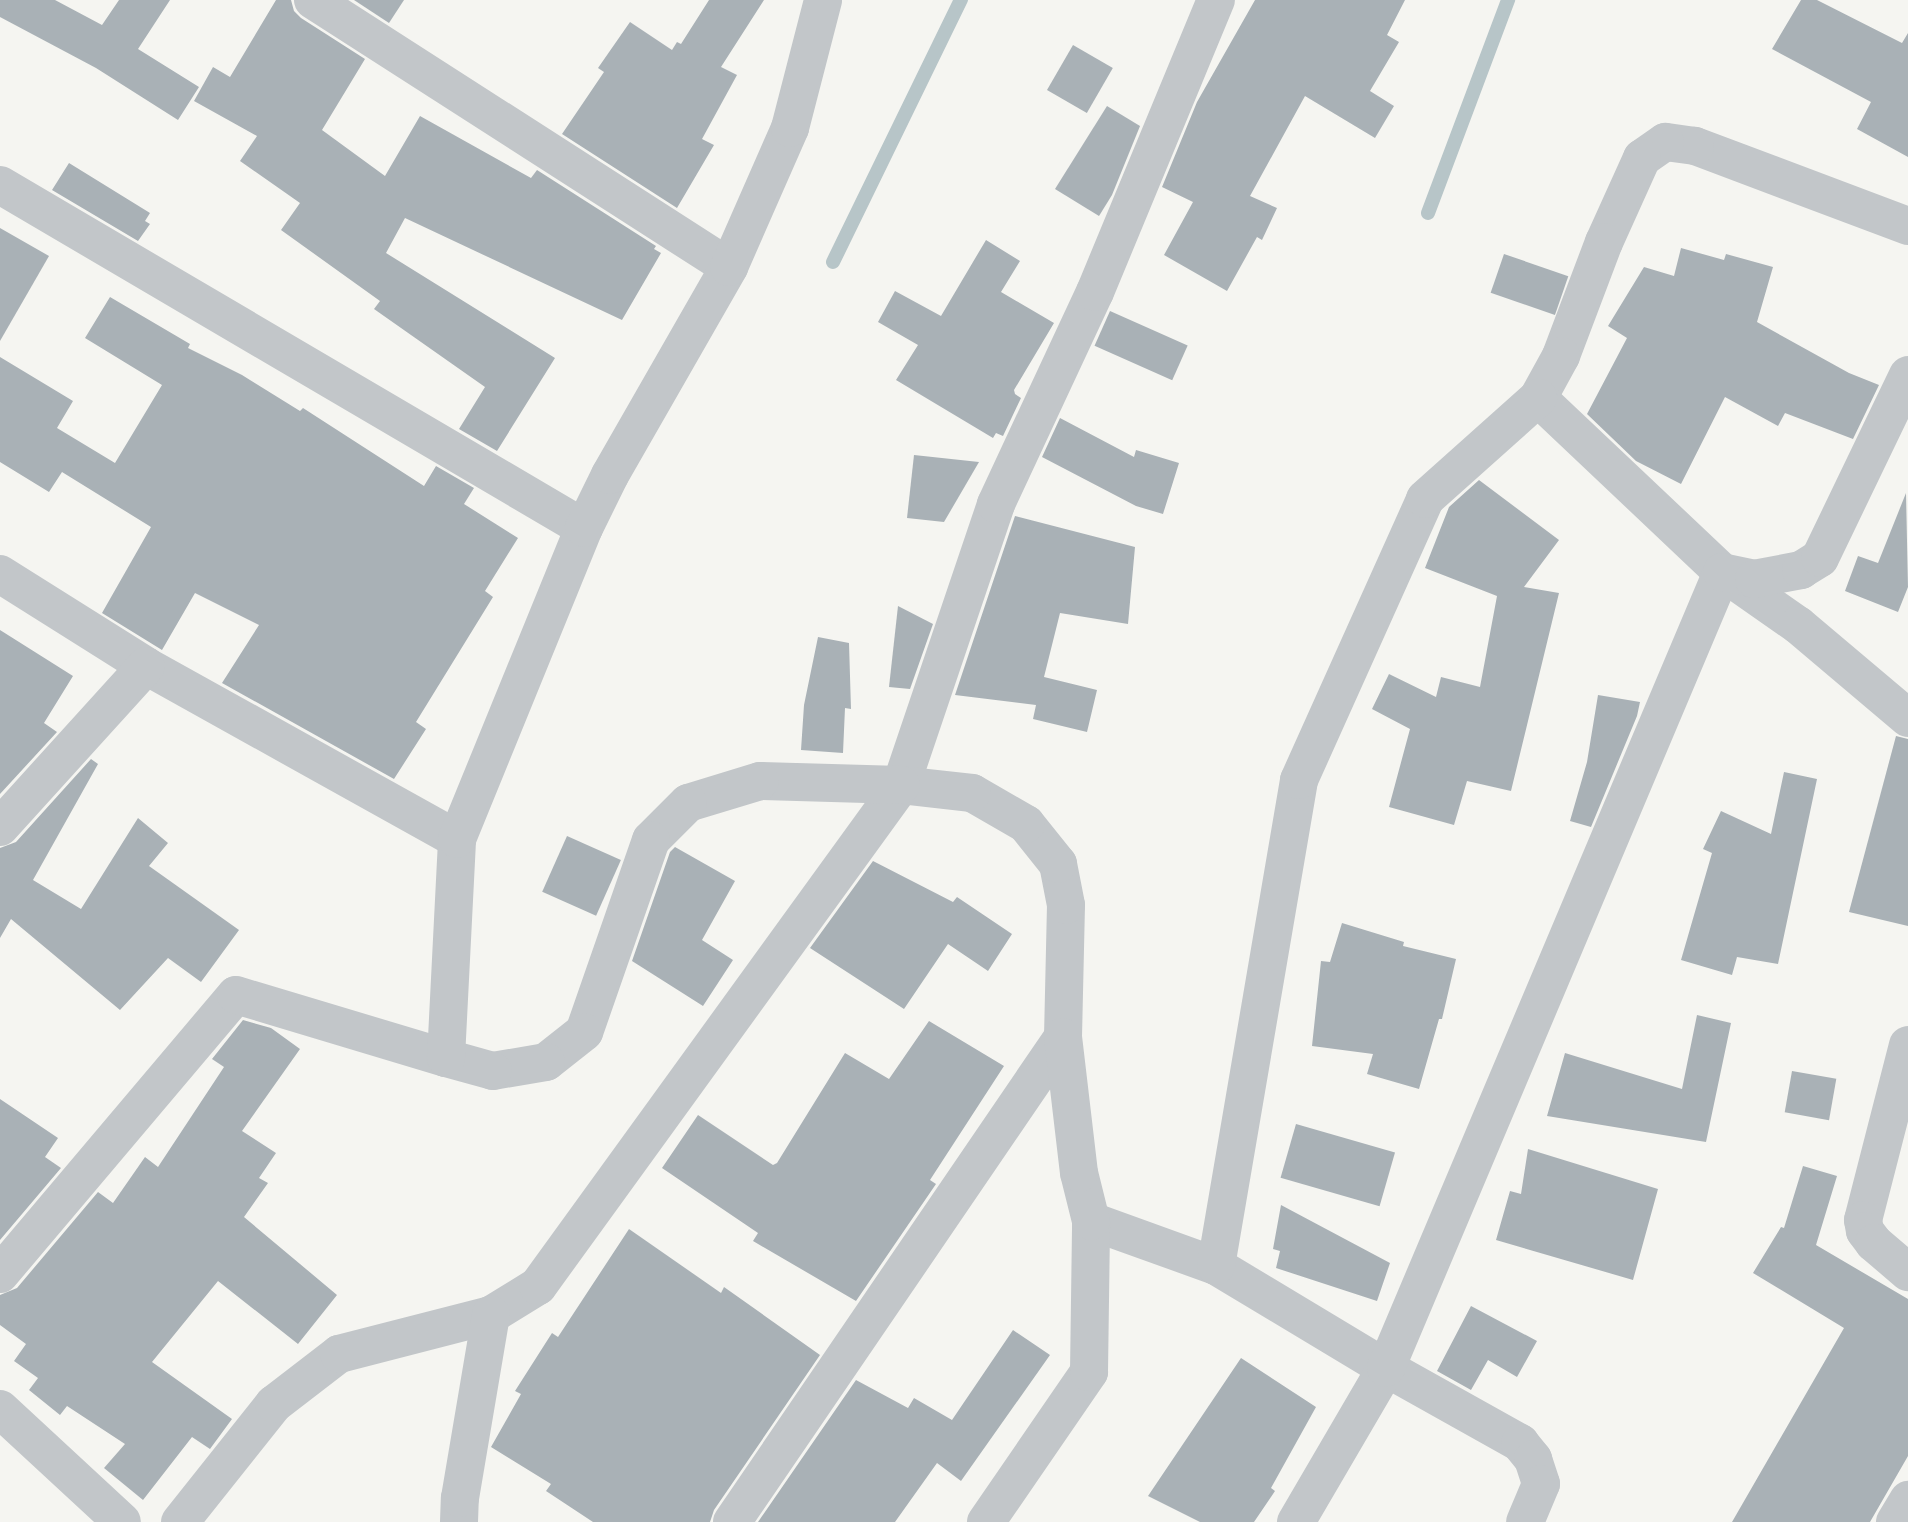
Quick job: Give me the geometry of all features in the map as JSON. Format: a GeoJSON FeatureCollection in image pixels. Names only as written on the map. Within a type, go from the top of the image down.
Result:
{"type":"FeatureCollection","features":[{"type":"Feature","properties":{"kind":"street"},"geometry":{"type":"LineString","coordinates":[[313,0],[729,267]]}},
{"type":"Feature","properties":{"kind":"street"},"geometry":{"type":"LineString","coordinates":[[446,1058],[457,839],[584,528],[610,475],[729,267],[790,128],[823,0]]}},
{"type":"Feature","properties":{"kind":"street"},"geometry":{"type":"LineString","coordinates":[[180,1522],[274,1404],[339,1354],[491,1315],[538,1286],[901,785],[996,504],[1095,292],[1216,0]]}},
{"type":"Feature","properties":{"kind":"street"},"geometry":{"type":"LineString","coordinates":[[1216,1266],[1300,780],[1425,499],[1538,398],[1561,356],[1604,242],[1642,158],[1665,142],[1695,146],[1908,226]]}},
{"type":"Feature","properties":{"kind":"street"},"geometry":{"type":"LineString","coordinates":[[0,185],[584,528]]}},
{"type":"Feature","properties":{"kind":"street"},"geometry":{"type":"LineString","coordinates":[[1722,572],[1754,579],[1801,570],[1821,558],[1908,375]]}},
{"type":"Feature","properties":{"kind":"street"},"geometry":{"type":"LineString","coordinates":[[1538,398],[1722,572],[1798,625],[1908,718]]}},
{"type":"Feature","properties":{"kind":"street"},"geometry":{"type":"LineString","coordinates":[[1296,1522],[1385,1368],[1722,572]]}},
{"type":"Feature","properties":{"kind":"street"},"geometry":{"type":"LineString","coordinates":[[0,574],[146,666],[457,839]]}},
{"type":"Feature","properties":{"kind":"street"},"geometry":{"type":"LineString","coordinates":[[0,827],[146,666]]}},
{"type":"Feature","properties":{"kind":"street"},"geometry":{"type":"LineString","coordinates":[[0,1274],[236,995],[493,1071],[545,1062],[583,1032],[651,840],[688,803],[760,781],[901,785],[972,793],[1026,824],[1058,864],[1066,905],[1063,1037],[1079,1173],[1091,1221],[1089,1372],[986,1522]]}},
{"type":"Feature","properties":{"kind":"street"},"geometry":{"type":"LineString","coordinates":[[732,1522],[1063,1037]]}},
{"type":"Feature","properties":{"kind":"street"},"geometry":{"type":"LineString","coordinates":[[1908,1047],[1863,1220],[1874,1243],[1908,1272]]}},
{"type":"Feature","properties":{"kind":"street"},"geometry":{"type":"LineString","coordinates":[[1091,1221],[1216,1266],[1385,1368],[1520,1443],[1533,1458],[1541,1485],[1525,1522]]}},
{"type":"Feature","properties":{"kind":"street"},"geometry":{"type":"LineString","coordinates":[[459,1522],[491,1315]]}},
{"type":"Feature","properties":{"kind":"street"},"geometry":{"type":"LineString","coordinates":[[0,1409],[122,1522]]}},
{"type":"Feature","properties":{"kind":"street"},"geometry":{"type":"LineString","coordinates":[[1895,1522],[1908,1500]]}},
{"type":"Feature","properties":{"kind":"building"},"geometry":{"type":"Polygon","coordinates":[[[0,0],[55,0],[102,25],[119,0],[170,0],[138,49],[199,87],[178,120],[96,68],[0,17],[0,0]]]}},
{"type":"Feature","properties":{"kind":"building"},"geometry":{"type":"Polygon","coordinates":[[[276,0],[291,0],[294,11],[301,18],[365,59],[322,130],[385,176],[420,116],[531,178],[537,170],[656,246],[654,249],[661,253],[622,320],[405,218],[386,253],[555,358],[497,451],[459,429],[485,387],[374,309],[380,301],[281,230],[300,203],[240,161],[257,136],[194,101],[213,67],[230,77],[276,0]]]}},
{"type":"Feature","properties":{"kind":"building"},"geometry":{"type":"Polygon","coordinates":[[[354,0],[404,0],[389,23],[354,0]]]}},
{"type":"Feature","properties":{"kind":"building"},"geometry":{"type":"Polygon","coordinates":[[[709,0],[764,0],[721,67],[737,75],[702,139],[714,145],[677,208],[562,134],[604,72],[598,68],[630,22],[672,50],[677,42],[681,44],[709,0]]]}},
{"type":"Feature","properties":{"kind":"building"},"geometry":{"type":"Polygon","coordinates":[[[1255,0],[1405,0],[1387,35],[1399,42],[1370,91],[1394,106],[1375,138],[1305,96],[1250,196],[1277,208],[1262,240],[1257,237],[1227,291],[1164,255],[1193,202],[1162,187],[1197,102],[1255,0]]]}},
{"type":"Feature","properties":{"kind":"building"},"geometry":{"type":"Polygon","coordinates":[[[1801,0],[1817,0],[1902,43],[1908,33],[1908,157],[1857,129],[1871,102],[1772,49],[1801,0]]]}},
{"type":"Feature","properties":{"kind":"building"},"geometry":{"type":"Polygon","coordinates":[[[1073,45],[1113,68],[1087,113],[1047,90],[1073,45]]]}},
{"type":"Feature","properties":{"kind":"building"},"geometry":{"type":"Polygon","coordinates":[[[1107,106],[1140,126],[1112,195],[1099,216],[1055,189],[1107,106]]]}},
{"type":"Feature","properties":{"kind":"building"},"geometry":{"type":"Polygon","coordinates":[[[69,163],[150,213],[145,221],[150,224],[138,241],[52,190],[69,163]]]}},
{"type":"Feature","properties":{"kind":"building"},"geometry":{"type":"Polygon","coordinates":[[[0,228],[49,256],[0,341],[0,228]]]}},
{"type":"Feature","properties":{"kind":"building"},"geometry":{"type":"Polygon","coordinates":[[[986,240],[1020,261],[1001,292],[1054,323],[1014,390],[1021,398],[1003,436],[996,433],[993,438],[896,380],[918,345],[878,322],[895,291],[941,316],[986,240]]]}},
{"type":"Feature","properties":{"kind":"building"},"geometry":{"type":"Polygon","coordinates":[[[1681,248],[1724,260],[1726,254],[1773,267],[1757,322],[1849,373],[1879,385],[1853,439],[1785,413],[1778,426],[1725,397],[1681,484],[1636,461],[1587,414],[1627,338],[1608,326],[1644,267],[1674,276],[1681,248]]]}},
{"type":"Feature","properties":{"kind":"building"},"geometry":{"type":"Polygon","coordinates":[[[1504,254],[1568,276],[1555,315],[1491,293],[1504,254]]]}},
{"type":"Feature","properties":{"kind":"building"},"geometry":{"type":"Polygon","coordinates":[[[110,297],[190,344],[188,348],[242,375],[300,411],[303,408],[424,486],[436,466],[474,488],[464,504],[518,538],[485,591],[493,597],[416,722],[426,729],[394,779],[222,683],[259,625],[195,593],[162,650],[102,613],[151,527],[62,472],[49,492],[0,462],[0,357],[73,401],[57,428],[115,463],[162,385],[85,338],[110,297]]]}},
{"type":"Feature","properties":{"kind":"building"},"geometry":{"type":"Polygon","coordinates":[[[1110,311],[1188,346],[1172,380],[1095,346],[1110,311]]]}},
{"type":"Feature","properties":{"kind":"building"},"geometry":{"type":"Polygon","coordinates":[[[1060,418],[1134,457],[1136,450],[1179,463],[1163,514],[1136,506],[1042,457],[1060,418]]]}},
{"type":"Feature","properties":{"kind":"building"},"geometry":{"type":"Polygon","coordinates":[[[914,455],[979,462],[944,522],[907,518],[914,455]]]}},
{"type":"Feature","properties":{"kind":"building"},"geometry":{"type":"Polygon","coordinates":[[[1479,480],[1559,540],[1524,587],[1559,593],[1511,791],[1467,781],[1454,825],[1389,807],[1410,729],[1372,709],[1389,674],[1436,697],[1441,677],[1480,687],[1497,596],[1425,568],[1449,507],[1479,480]]]}},
{"type":"Feature","properties":{"kind":"building"},"geometry":{"type":"Polygon","coordinates":[[[1906,493],[1908,587],[1898,612],[1845,591],[1858,556],[1878,563],[1906,493]]]}},
{"type":"Feature","properties":{"kind":"building"},"geometry":{"type":"Polygon","coordinates":[[[1015,516],[1135,547],[1128,624],[1060,613],[1044,677],[1097,690],[1087,732],[1033,719],[1036,705],[955,695],[1015,516]]]}},
{"type":"Feature","properties":{"kind":"building"},"geometry":{"type":"Polygon","coordinates":[[[898,606],[933,624],[910,689],[889,687],[898,606]]]}},
{"type":"Feature","properties":{"kind":"building"},"geometry":{"type":"Polygon","coordinates":[[[0,630],[73,676],[44,723],[57,732],[0,794],[0,630]]]}},
{"type":"Feature","properties":{"kind":"building"},"geometry":{"type":"Polygon","coordinates":[[[818,637],[849,643],[851,709],[845,708],[843,753],[801,750],[804,705],[818,637]]]}},
{"type":"Feature","properties":{"kind":"building"},"geometry":{"type":"Polygon","coordinates":[[[1598,695],[1640,702],[1637,716],[1591,827],[1570,821],[1587,762],[1598,695]]]}},
{"type":"Feature","properties":{"kind":"building"},"geometry":{"type":"Polygon","coordinates":[[[1896,736],[1908,739],[1908,926],[1849,912],[1896,736]]]}},
{"type":"Feature","properties":{"kind":"building"},"geometry":{"type":"Polygon","coordinates":[[[91,759],[98,764],[33,880],[81,909],[138,818],[168,843],[149,866],[239,930],[201,982],[168,958],[120,1010],[11,919],[0,938],[0,848],[16,842],[91,759]]]}},
{"type":"Feature","properties":{"kind":"building"},"geometry":{"type":"Polygon","coordinates":[[[1784,772],[1817,779],[1778,964],[1737,957],[1732,975],[1681,960],[1712,853],[1703,849],[1721,811],[1771,834],[1784,772]]]}},
{"type":"Feature","properties":{"kind":"building"},"geometry":{"type":"Polygon","coordinates":[[[567,836],[621,860],[596,916],[542,892],[567,836]]]}},
{"type":"Feature","properties":{"kind":"building"},"geometry":{"type":"Polygon","coordinates":[[[675,847],[735,881],[702,940],[733,960],[703,1006],[632,961],[670,852],[675,847]]]}},
{"type":"Feature","properties":{"kind":"building"},"geometry":{"type":"Polygon","coordinates":[[[873,861],[953,902],[957,897],[1012,934],[988,971],[948,944],[904,1009],[810,948],[873,861]]]}},
{"type":"Feature","properties":{"kind":"building"},"geometry":{"type":"Polygon","coordinates":[[[1342,923],[1404,942],[1403,946],[1456,959],[1442,1019],[1439,1019],[1419,1089],[1367,1074],[1373,1054],[1312,1046],[1321,961],[1330,962],[1342,923]]]}},
{"type":"Feature","properties":{"kind":"building"},"geometry":{"type":"Polygon","coordinates":[[[1697,1015],[1731,1023],[1706,1142],[1547,1116],[1565,1053],[1682,1089],[1697,1015]]]}},
{"type":"Feature","properties":{"kind":"building"},"geometry":{"type":"Polygon","coordinates":[[[243,1020],[271,1028],[300,1049],[242,1131],[276,1153],[259,1178],[268,1183],[244,1217],[337,1295],[298,1344],[218,1281],[152,1362],[232,1419],[210,1449],[192,1437],[143,1500],[104,1468],[125,1444],[67,1406],[60,1415],[29,1390],[38,1378],[14,1361],[26,1344],[0,1325],[0,1295],[17,1288],[98,1192],[113,1203],[145,1157],[158,1167],[224,1067],[212,1059],[243,1020]]]}},
{"type":"Feature","properties":{"kind":"building"},"geometry":{"type":"Polygon","coordinates":[[[929,1021],[1004,1066],[930,1180],[936,1184],[856,1301],[753,1241],[758,1233],[662,1168],[698,1115],[773,1165],[777,1163],[845,1053],[889,1079],[929,1021]]]}},
{"type":"Feature","properties":{"kind":"building"},"geometry":{"type":"Polygon","coordinates":[[[1792,1071],[1836,1079],[1829,1120],[1785,1112],[1792,1071]]]}},
{"type":"Feature","properties":{"kind":"building"},"geometry":{"type":"Polygon","coordinates":[[[0,1099],[58,1138],[45,1157],[61,1168],[0,1240],[0,1099]]]}},
{"type":"Feature","properties":{"kind":"building"},"geometry":{"type":"Polygon","coordinates":[[[1296,1124],[1395,1152],[1380,1206],[1281,1178],[1296,1124]]]}},
{"type":"Feature","properties":{"kind":"building"},"geometry":{"type":"Polygon","coordinates":[[[1528,1149],[1658,1189],[1633,1280],[1496,1240],[1510,1191],[1521,1194],[1528,1149]]]}},
{"type":"Feature","properties":{"kind":"building"},"geometry":{"type":"Polygon","coordinates":[[[1803,1166],[1837,1176],[1816,1245],[1908,1299],[1908,1456],[1870,1522],[1732,1522],[1844,1328],[1753,1273],[1781,1227],[1784,1228],[1803,1166]]]}},
{"type":"Feature","properties":{"kind":"building"},"geometry":{"type":"Polygon","coordinates":[[[1281,1205],[1390,1263],[1377,1301],[1276,1268],[1280,1251],[1273,1249],[1281,1205]]]}},
{"type":"Feature","properties":{"kind":"building"},"geometry":{"type":"Polygon","coordinates":[[[629,1229],[721,1293],[724,1287],[820,1355],[714,1510],[710,1522],[593,1522],[546,1491],[551,1484],[491,1447],[521,1394],[515,1391],[552,1333],[558,1337],[629,1229]]]}},
{"type":"Feature","properties":{"kind":"building"},"geometry":{"type":"Polygon","coordinates":[[[1471,1306],[1537,1341],[1517,1377],[1488,1360],[1471,1390],[1437,1371],[1471,1306]]]}},
{"type":"Feature","properties":{"kind":"building"},"geometry":{"type":"Polygon","coordinates":[[[1013,1330],[1050,1355],[961,1481],[937,1463],[895,1522],[758,1522],[856,1380],[908,1408],[914,1398],[952,1420],[1013,1330]]]}},
{"type":"Feature","properties":{"kind":"building"},"geometry":{"type":"Polygon","coordinates":[[[1241,1358],[1316,1407],[1271,1488],[1275,1491],[1254,1522],[1200,1522],[1148,1496],[1241,1358]]]}},
{"type":"Feature","properties":{"kind":"waterway"},"geometry":{"type":"LineString","coordinates":[[833,262],[961,0]]}},
{"type":"Feature","properties":{"kind":"waterway"},"geometry":{"type":"LineString","coordinates":[[1428,213],[1508,0]]}}]}
